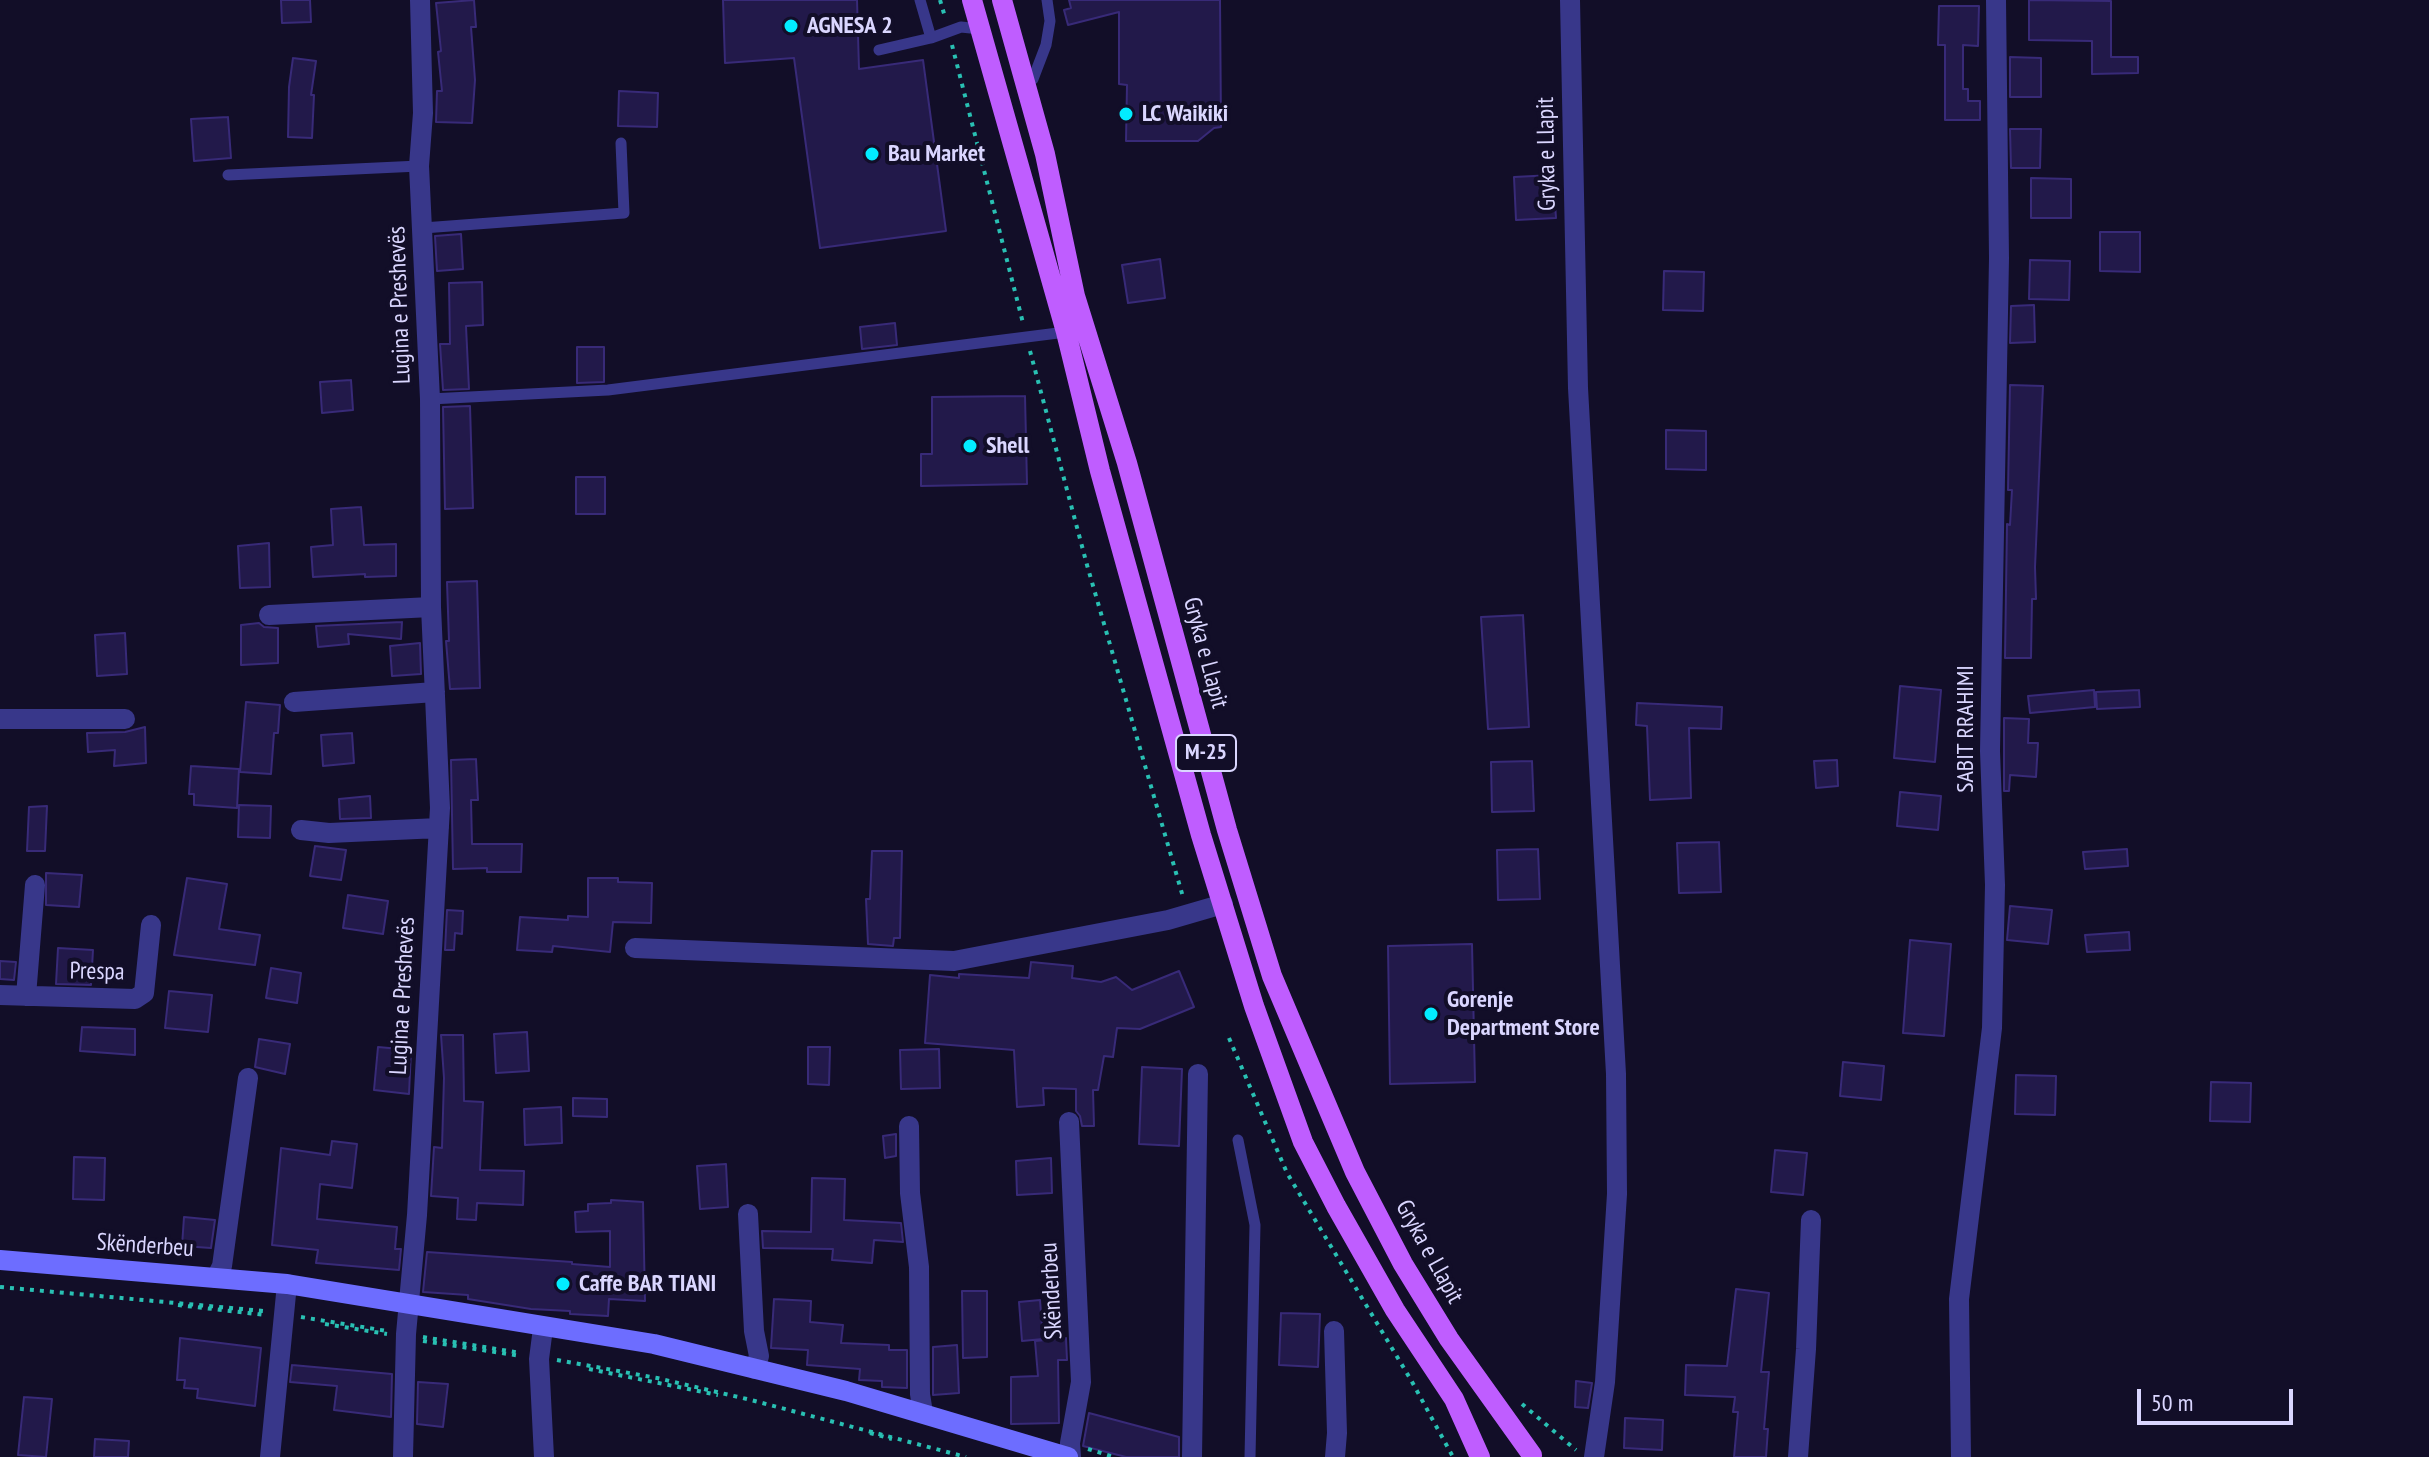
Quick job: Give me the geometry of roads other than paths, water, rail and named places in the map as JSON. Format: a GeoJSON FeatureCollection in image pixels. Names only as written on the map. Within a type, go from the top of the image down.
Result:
{"type":"FeatureCollection","features":[{"type":"Feature","properties":{"kind":"main road","name":"M-25"},"geometry":{"type":"LineString","coordinates":[[972,0],[1066,332],[1100,471],[1201,835],[1254,1006],[1303,1142],[1395,1310],[1454,1399],[1480,1457]]}},
{"type":"Feature","properties":{"kind":"main road","name":"Gryka e Llapit"},"geometry":{"type":"LineString","coordinates":[[1002,0],[1045,154],[1075,296],[1127,463],[1227,830],[1272,976],[1355,1172],[1403,1264],[1449,1339],[1535,1456]]}},
{"type":"Feature","properties":{"kind":"main road","name":"Skënderbeu"},"geometry":{"type":"LineString","coordinates":[[0,1260],[287,1284],[654,1344],[923,1413],[1011,1442],[1070,1457]]}},
{"type":"Feature","properties":{"kind":"street","name":"Lugina e Preshevës"},"geometry":{"type":"LineString","coordinates":[[403,1457],[406,1336],[417,1215],[439,828],[431,607],[430,399],[419,166],[423,113],[420,0]]}},
{"type":"Feature","properties":{"kind":"street","name":"Gryka e Llapit"},"geometry":{"type":"LineString","coordinates":[[1570,0],[1578,388],[1616,1074],[1617,1194],[1605,1382],[1594,1457]]}},
{"type":"Feature","properties":{"kind":"street","name":"SABIT RRAHIMI"},"geometry":{"type":"LineString","coordinates":[[1961,1457],[1959,1299],[1992,1028],[1993,996],[1995,885],[1990,751],[1999,258],[1996,0]]}},
{"type":"Feature","properties":{"kind":"street"},"geometry":{"type":"LineString","coordinates":[[269,615],[431,607]]}},
{"type":"Feature","properties":{"kind":"street"},"geometry":{"type":"LineString","coordinates":[[294,702],[435,692]]}},
{"type":"Feature","properties":{"kind":"street"},"geometry":{"type":"LineString","coordinates":[[0,719],[125,719]]}},
{"type":"Feature","properties":{"kind":"street"},"geometry":{"type":"LineString","coordinates":[[301,830],[329,833],[439,828]]}},
{"type":"Feature","properties":{"kind":"street"},"geometry":{"type":"LineString","coordinates":[[26,996],[35,885]]}},
{"type":"Feature","properties":{"kind":"street"},"geometry":{"type":"LineString","coordinates":[[635,948],[954,961],[1094,935],[1223,904]]}},
{"type":"Feature","properties":{"kind":"street","name":"Prespa"},"geometry":{"type":"LineString","coordinates":[[0,995],[135,999],[144,993],[151,925]]}},
{"type":"Feature","properties":{"kind":"street"},"geometry":{"type":"LineString","coordinates":[[1192,1457],[1198,1074]]}},
{"type":"Feature","properties":{"kind":"street"},"geometry":{"type":"LineString","coordinates":[[216,1278],[222,1266],[248,1078]]}},
{"type":"Feature","properties":{"kind":"street","name":"Skënderbeu"},"geometry":{"type":"LineString","coordinates":[[1069,1122],[1081,1382],[1070,1457]]}},
{"type":"Feature","properties":{"kind":"street"},"geometry":{"type":"LineString","coordinates":[[909,1126],[910,1193],[919,1267],[920,1394],[923,1413]]}},
{"type":"Feature","properties":{"kind":"street"},"geometry":{"type":"LineString","coordinates":[[748,1214],[754,1331],[759,1356],[755,1369]]}},
{"type":"Feature","properties":{"kind":"street"},"geometry":{"type":"LineString","coordinates":[[1798,1457],[1811,1220]]}},
{"type":"Feature","properties":{"kind":"street"},"geometry":{"type":"LineString","coordinates":[[270,1457],[287,1284]]}},
{"type":"Feature","properties":{"kind":"street"},"geometry":{"type":"LineString","coordinates":[[543,1328],[539,1358],[544,1457]]}},
{"type":"Feature","properties":{"kind":"street"},"geometry":{"type":"LineString","coordinates":[[1334,1331],[1335,1457]]}},
{"type":"Feature","properties":{"kind":"lane"},"geometry":{"type":"LineString","coordinates":[[920,0],[931,38]]}},
{"type":"Feature","properties":{"kind":"lane"},"geometry":{"type":"LineString","coordinates":[[1024,85],[1033,79],[1046,45],[1050,21],[1047,0]]}},
{"type":"Feature","properties":{"kind":"lane"},"geometry":{"type":"LineString","coordinates":[[879,50],[931,38],[961,27],[980,29]]}},
{"type":"Feature","properties":{"kind":"lane"},"geometry":{"type":"LineString","coordinates":[[423,228],[624,213],[621,143]]}},
{"type":"Feature","properties":{"kind":"lane"},"geometry":{"type":"LineString","coordinates":[[228,175],[419,166]]}},
{"type":"Feature","properties":{"kind":"lane"},"geometry":{"type":"LineString","coordinates":[[430,399],[608,390],[1066,332]]}},
{"type":"Feature","properties":{"kind":"lane"},"geometry":{"type":"LineString","coordinates":[[1238,1140],[1255,1225],[1250,1457]]}},
{"type":"Feature","properties":{"kind":"place","name":"AGNESA 2"},"geometry":{"type":"Point","coordinates":[791,26]}},
{"type":"Feature","properties":{"kind":"place","name":"LC Waikiki"},"geometry":{"type":"Point","coordinates":[1126,114]}},
{"type":"Feature","properties":{"kind":"place","name":"Bau Market"},"geometry":{"type":"Point","coordinates":[872,154]}},
{"type":"Feature","properties":{"kind":"place","name":"Shell"},"geometry":{"type":"Point","coordinates":[970,446]}},
{"type":"Feature","properties":{"kind":"place","name":"Gorenje Department Store"},"geometry":{"type":"Point","coordinates":[1431,1014]}},
{"type":"Feature","properties":{"kind":"place","name":"Caffe BAR TIANI"},"geometry":{"type":"Point","coordinates":[563,1284]}}]}
